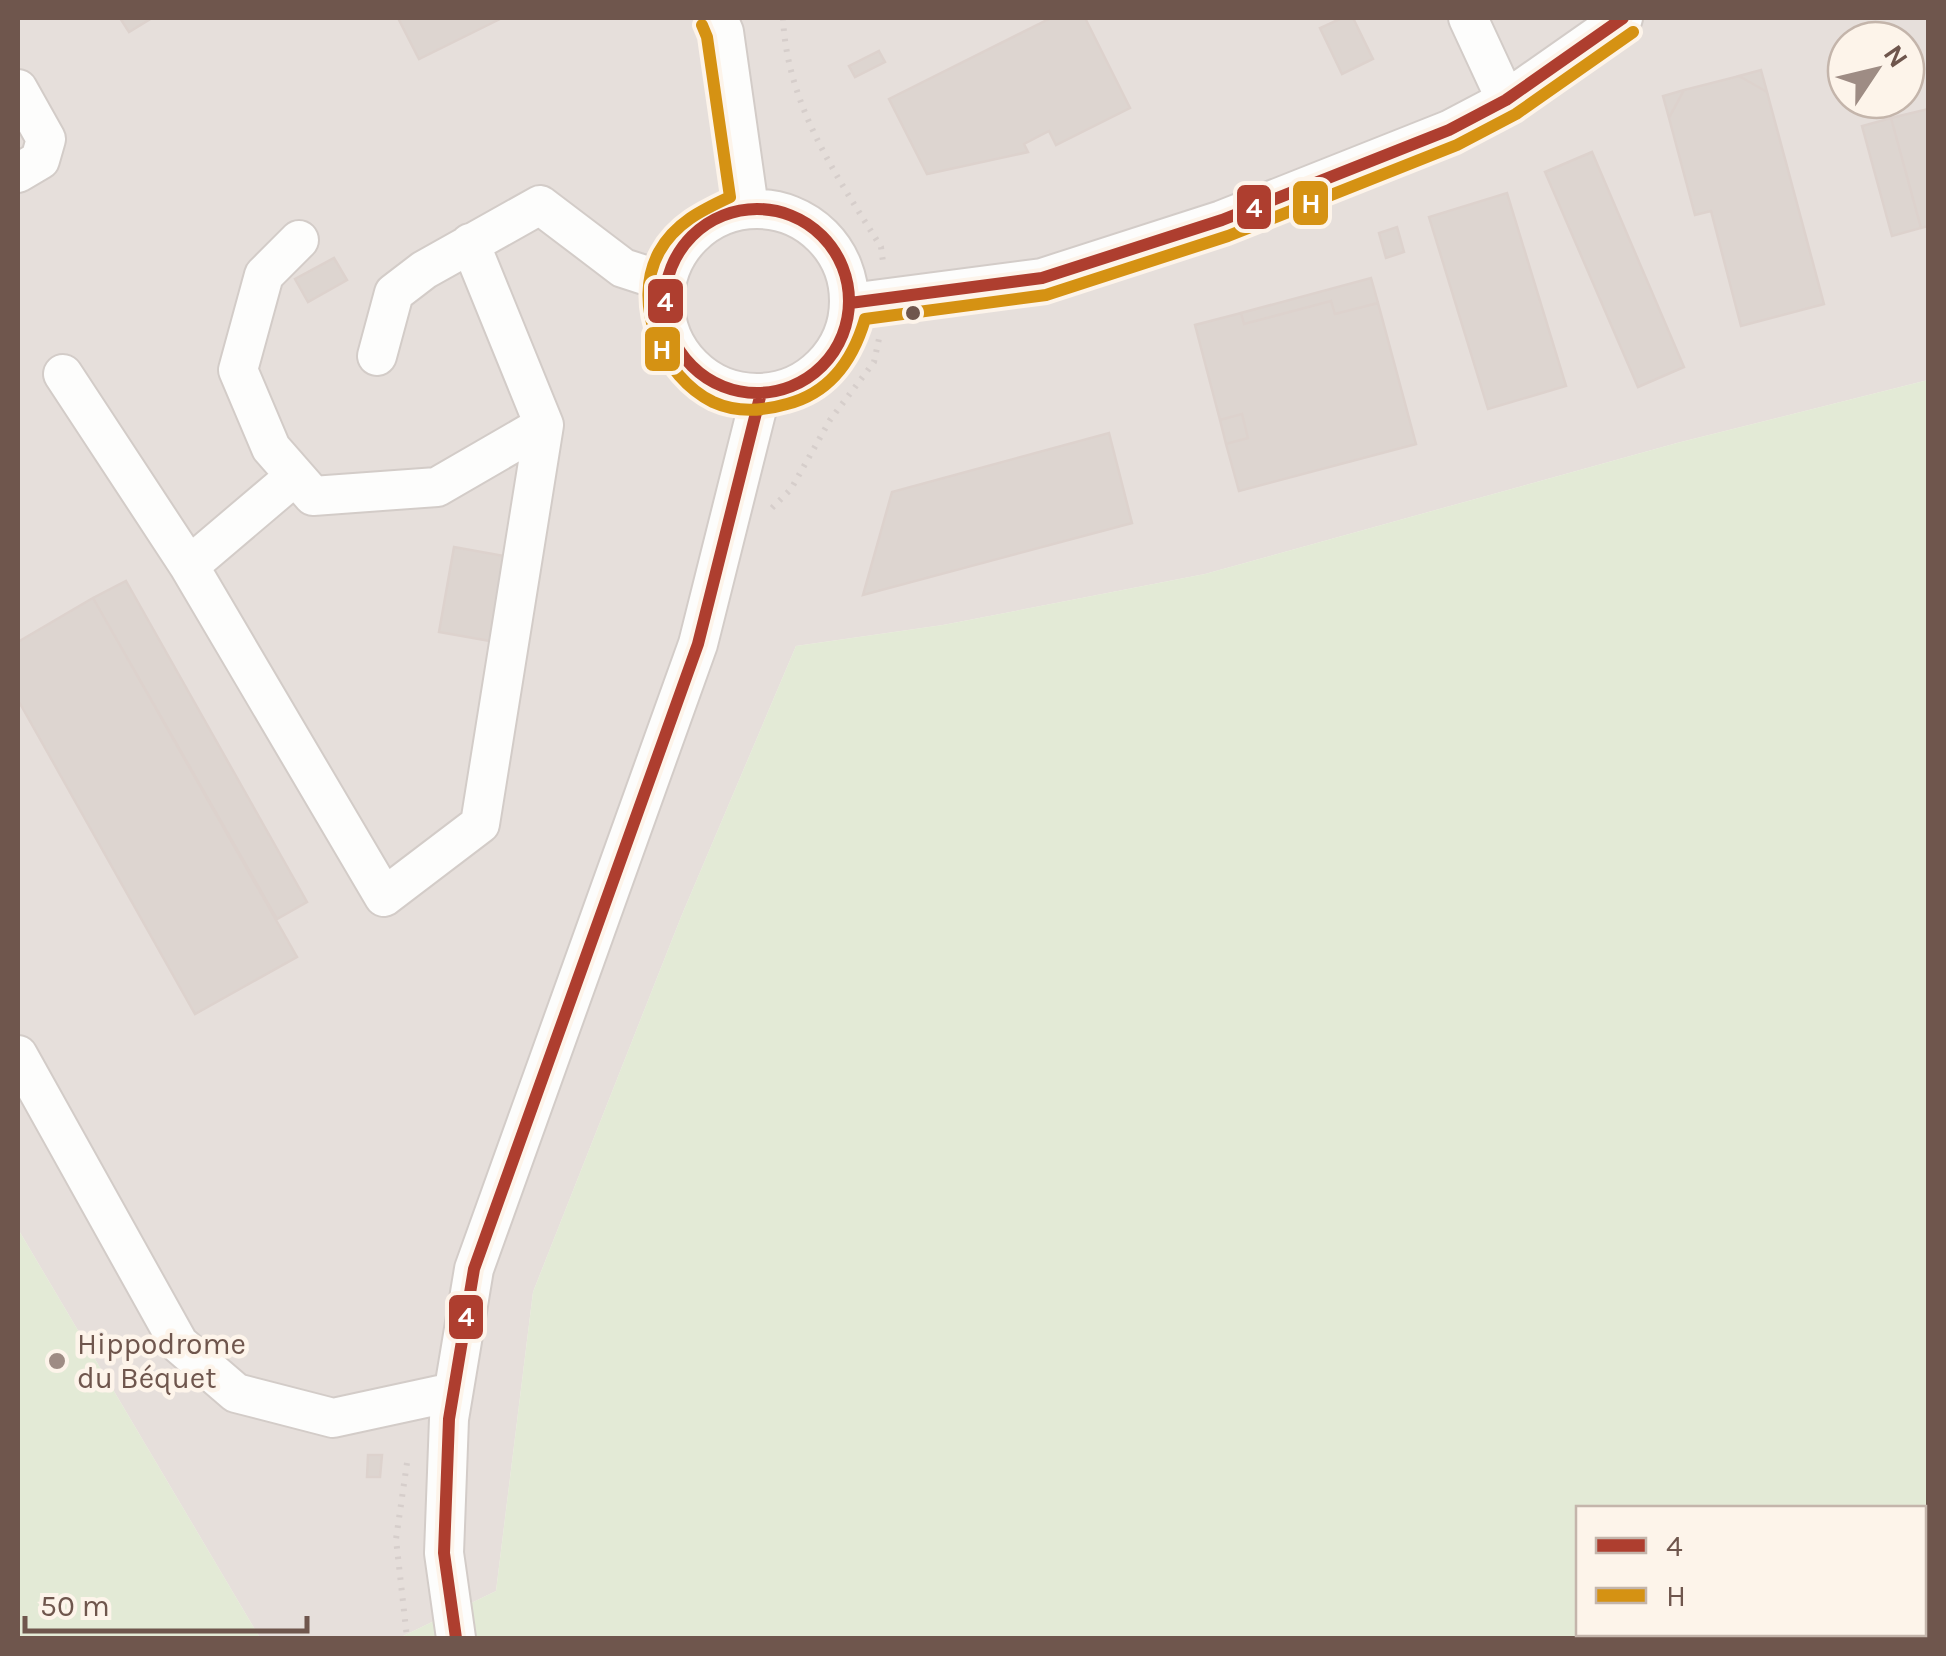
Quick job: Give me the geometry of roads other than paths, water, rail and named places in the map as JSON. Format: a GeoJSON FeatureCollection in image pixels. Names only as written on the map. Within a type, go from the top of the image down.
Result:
{"type":"FeatureCollection","features":[{"type":"Feature","properties":{"kind":"street"},"geometry":{"type":"LineString","coordinates":[[718,18],[724,32],[749,208]]}},
{"type":"Feature","properties":{"kind":"street"},"geometry":{"type":"LineString","coordinates":[[1468,18],[1506,100]]}},
{"type":"Feature","properties":{"kind":"street"},"geometry":{"type":"LineString","coordinates":[[850,302],[1042,278],[1222,220],[1449,130],[1506,100],[1623,18]]}},
{"type":"Feature","properties":{"kind":"street"},"geometry":{"type":"LineString","coordinates":[[18,88],[46,139],[40,160],[18,173]]}},
{"type":"Feature","properties":{"kind":"street"},"geometry":{"type":"LineString","coordinates":[[377,356],[394,293],[424,270],[540,205],[624,268],[666,282]]}},
{"type":"Feature","properties":{"kind":"street"},"geometry":{"type":"LineString","coordinates":[[749,208],[780,210],[808,223],[831,244],[845,272],[850,302],[845,330],[832,355],[813,375],[788,388],[761,393],[734,390],[708,379],[687,361],[672,337],[665,310],[666,282],[677,254],[695,231],[720,216],[749,208]]}},
{"type":"Feature","properties":{"kind":"street"},"geometry":{"type":"LineString","coordinates":[[299,240],[264,276],[238,370],[271,448],[313,496],[437,487],[544,426]]}},
{"type":"Feature","properties":{"kind":"street"},"geometry":{"type":"LineString","coordinates":[[63,374],[189,566],[384,897],[480,824],[544,426],[470,243]]}},
{"type":"Feature","properties":{"kind":"street"},"geometry":{"type":"LineString","coordinates":[[456,1638],[444,1553],[449,1419],[474,1269],[698,644],[761,393]]}},
{"type":"Feature","properties":{"kind":"street"},"geometry":{"type":"LineString","coordinates":[[189,566],[295,476]]}},
{"type":"Feature","properties":{"kind":"street"},"geometry":{"type":"LineString","coordinates":[[18,1055],[179,1344],[236,1393],[333,1418],[453,1392]]}},
{"type":"Feature","properties":{"kind":"place","name":"Hippodrome du Béquet"},"geometry":{"type":"Point","coordinates":[57,1361]}}]}
